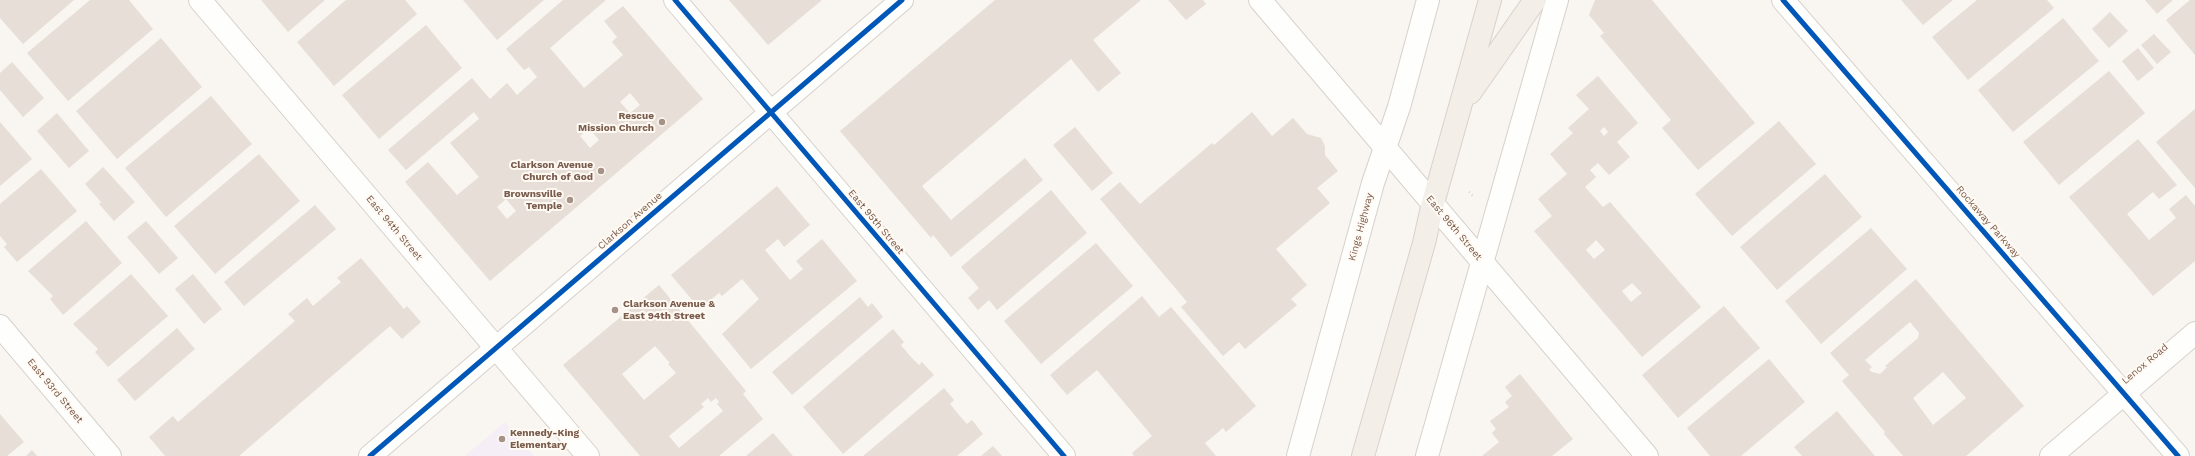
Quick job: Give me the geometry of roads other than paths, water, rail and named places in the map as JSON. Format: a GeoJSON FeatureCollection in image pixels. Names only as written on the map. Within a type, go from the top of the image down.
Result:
{"type":"FeatureCollection","features":[{"type":"Feature","properties":{"kind":"main road"},"geometry":{"type":"LineString","coordinates":[[1363,456],[1424,243],[1433,203],[1490,0]]}},
{"type":"Feature","properties":{"kind":"main road"},"geometry":{"type":"LineString","coordinates":[[1460,108],[1534,0]]}},
{"type":"Feature","properties":{"kind":"street","name":"East 94th Street"},"geometry":{"type":"LineString","coordinates":[[200,0],[588,456]]}},
{"type":"Feature","properties":{"kind":"street","name":"East 95th Street"},"geometry":{"type":"LineString","coordinates":[[675,0],[1064,456]]}},
{"type":"Feature","properties":{"kind":"street","name":"Clarkson Avenue"},"geometry":{"type":"LineString","coordinates":[[370,456],[902,0]]}},
{"type":"Feature","properties":{"kind":"street","name":"East 96th Street"},"geometry":{"type":"LineString","coordinates":[[1260,0],[1647,456]]}},
{"type":"Feature","properties":{"kind":"street","name":"Kings Highway"},"geometry":{"type":"LineString","coordinates":[[1298,456],[1373,183],[1399,107],[1428,0]]}},
{"type":"Feature","properties":{"kind":"street"},"geometry":{"type":"LineString","coordinates":[[1427,456],[1557,0]]}},
{"type":"Feature","properties":{"kind":"street","name":"Rockaway Parkway"},"geometry":{"type":"LineString","coordinates":[[1783,0],[2178,456]]}},
{"type":"Feature","properties":{"kind":"street","name":"East 93rd Street"},"geometry":{"type":"LineString","coordinates":[[0,326],[110,456]]}},
{"type":"Feature","properties":{"kind":"street","name":"Lenox Road"},"geometry":{"type":"LineString","coordinates":[[2051,456],[2195,333]]}},
{"type":"Feature","properties":{"kind":"place","name":"Rescue Mission Church"},"geometry":{"type":"Point","coordinates":[662,122]}},
{"type":"Feature","properties":{"kind":"place","name":"Clarkson Avenue Church of God"},"geometry":{"type":"Point","coordinates":[601,171]}},
{"type":"Feature","properties":{"kind":"place","name":"Brownsville Temple"},"geometry":{"type":"Point","coordinates":[570,200]}},
{"type":"Feature","properties":{"kind":"place","name":"Clarkson Avenue & East 94th Street"},"geometry":{"type":"Point","coordinates":[615,310]}},
{"type":"Feature","properties":{"kind":"place","name":"Kennedy-King Elementary"},"geometry":{"type":"Point","coordinates":[502,439]}}]}
